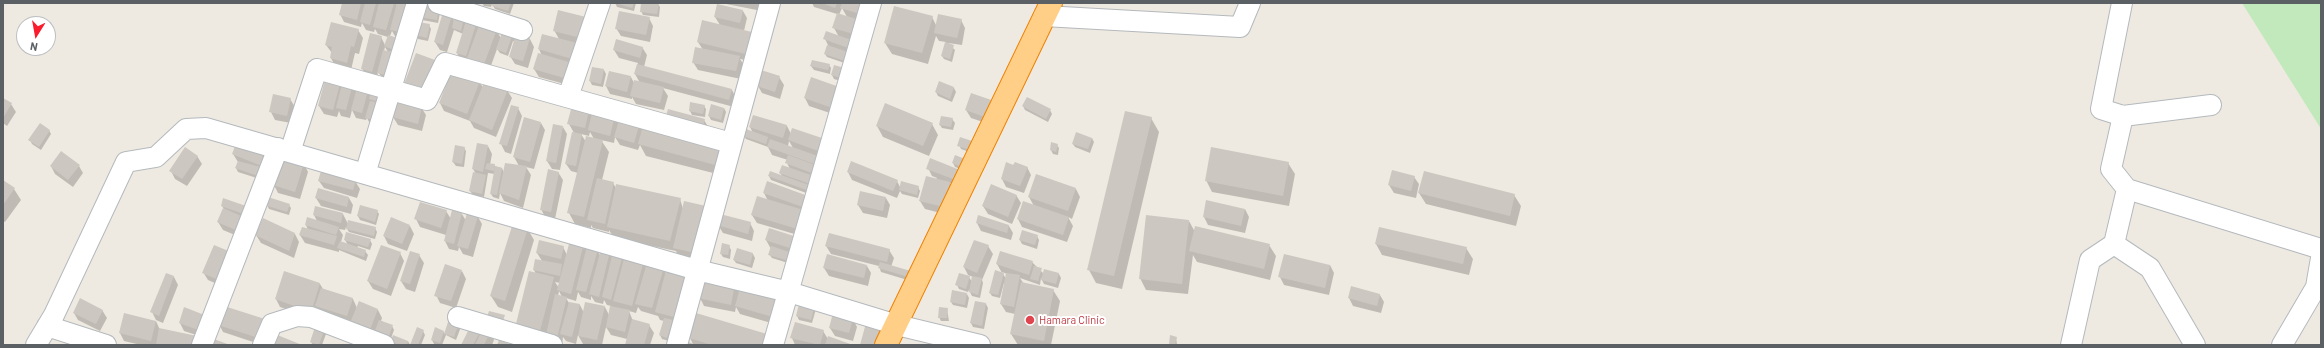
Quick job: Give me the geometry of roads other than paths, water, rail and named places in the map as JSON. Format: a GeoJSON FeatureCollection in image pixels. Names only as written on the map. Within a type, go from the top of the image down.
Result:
{"type":"FeatureCollection","features":[{"type":"Feature","properties":{"kind":"highway"},"geometry":{"type":"LineString","coordinates":[[886,345],[1048,10]]}},
{"type":"Feature","properties":{"kind":"street"},"geometry":{"type":"LineString","coordinates":[[365,174],[417,3]]}},
{"type":"Feature","properties":{"kind":"street"},"geometry":{"type":"LineString","coordinates":[[438,3],[522,30]]}},
{"type":"Feature","properties":{"kind":"street"},"geometry":{"type":"LineString","coordinates":[[677,345],[770,3]]}},
{"type":"Feature","properties":{"kind":"street"},"geometry":{"type":"LineString","coordinates":[[773,345],[871,3]]}},
{"type":"Feature","properties":{"kind":"street"},"geometry":{"type":"LineString","coordinates":[[1048,10],[1240,27],[1250,3]]}},
{"type":"Feature","properties":{"kind":"street"},"geometry":{"type":"LineString","coordinates":[[2122,3],[2101,109],[2123,116],[2211,105]]}},
{"type":"Feature","properties":{"kind":"street"},"geometry":{"type":"LineString","coordinates":[[568,97],[595,4]]}},
{"type":"Feature","properties":{"kind":"street"},"geometry":{"type":"LineString","coordinates":[[202,345],[317,69],[427,100],[445,63],[731,143]]}},
{"type":"Feature","properties":{"kind":"street"},"geometry":{"type":"LineString","coordinates":[[2123,116],[2111,169],[2127,189],[2321,249]]}},
{"type":"Feature","properties":{"kind":"street"},"geometry":{"type":"LineString","coordinates":[[36,345],[47,326],[126,162],[156,157],[186,129],[206,128],[697,270],[789,292],[897,325],[980,345]]}},
{"type":"Feature","properties":{"kind":"street"},"geometry":{"type":"LineString","coordinates":[[2071,345],[2090,260],[2114,244],[2127,189]]}},
{"type":"Feature","properties":{"kind":"street"},"geometry":{"type":"LineString","coordinates":[[2114,244],[2150,268],[2195,345]]}},
{"type":"Feature","properties":{"kind":"street"},"geometry":{"type":"LineString","coordinates":[[2282,345],[2318,287],[2321,258]]}},
{"type":"Feature","properties":{"kind":"street"},"geometry":{"type":"LineString","coordinates":[[263,345],[272,324],[297,316],[311,317],[384,345]]}},
{"type":"Feature","properties":{"kind":"street"},"geometry":{"type":"LineString","coordinates":[[458,317],[552,345]]}},
{"type":"Feature","properties":{"kind":"street"},"geometry":{"type":"LineString","coordinates":[[47,326],[106,345]]}},
{"type":"Feature","properties":{"kind":"place","name":"Hamara Clinic"},"geometry":{"type":"Point","coordinates":[1030,320]}}]}
